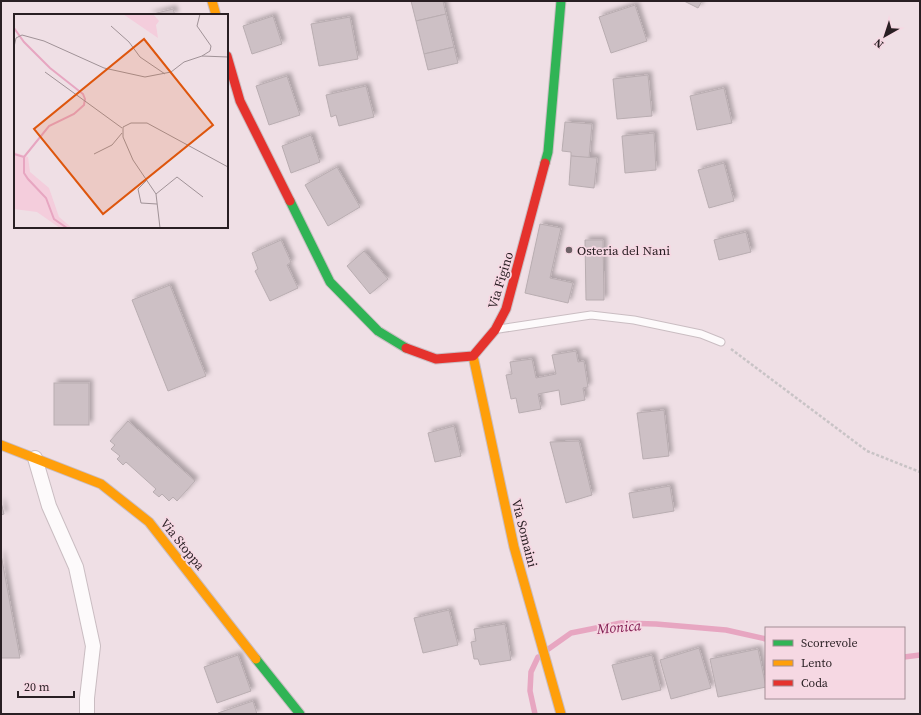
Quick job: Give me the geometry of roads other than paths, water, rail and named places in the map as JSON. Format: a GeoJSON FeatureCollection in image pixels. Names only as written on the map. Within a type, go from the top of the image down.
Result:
{"type":"FeatureCollection","features":[{"type":"Feature","properties":{"kind":"street"},"geometry":{"type":"LineString","coordinates":[[212,1],[216,14]]}},
{"type":"Feature","properties":{"kind":"street","name":"Via Figino"},"geometry":{"type":"LineString","coordinates":[[472,356],[495,330],[506,309],[548,152],[560,1]]}},
{"type":"Feature","properties":{"kind":"street"},"geometry":{"type":"LineString","coordinates":[[228,60],[240,102],[330,282],[378,332],[407,349],[436,359],[472,356]]}},
{"type":"Feature","properties":{"kind":"street","name":"Via Somaini"},"geometry":{"type":"LineString","coordinates":[[472,356],[514,547],[561,714]]}},
{"type":"Feature","properties":{"kind":"street","name":"Via Stoppa"},"geometry":{"type":"LineString","coordinates":[[1,445],[101,484],[149,522],[300,714]]}},
{"type":"Feature","properties":{"kind":"street"},"geometry":{"type":"LineString","coordinates":[[35,458],[49,506],[76,568],[93,646],[87,698],[87,714]]}},
{"type":"Feature","properties":{"kind":"lane"},"geometry":{"type":"LineString","coordinates":[[495,330],[591,315],[634,320],[701,334],[721,342]]}},
{"type":"Feature","properties":{"kind":"waterway","name":"Monica"},"geometry":{"type":"LineString","coordinates":[[547,650],[571,633],[621,623],[656,624],[726,630],[765,639]]}},
{"type":"Feature","properties":{"kind":"waterway","name":"Monica"},"geometry":{"type":"LineString","coordinates":[[905,657],[920,655]]}},
{"type":"Feature","properties":{"kind":"waterway","name":"Monica"},"geometry":{"type":"LineString","coordinates":[[535,714],[530,691],[531,672],[538,657]]}},
{"type":"Feature","properties":{"kind":"place","name":"Osteria del Nani"},"geometry":{"type":"Point","coordinates":[569,250]}}]}
